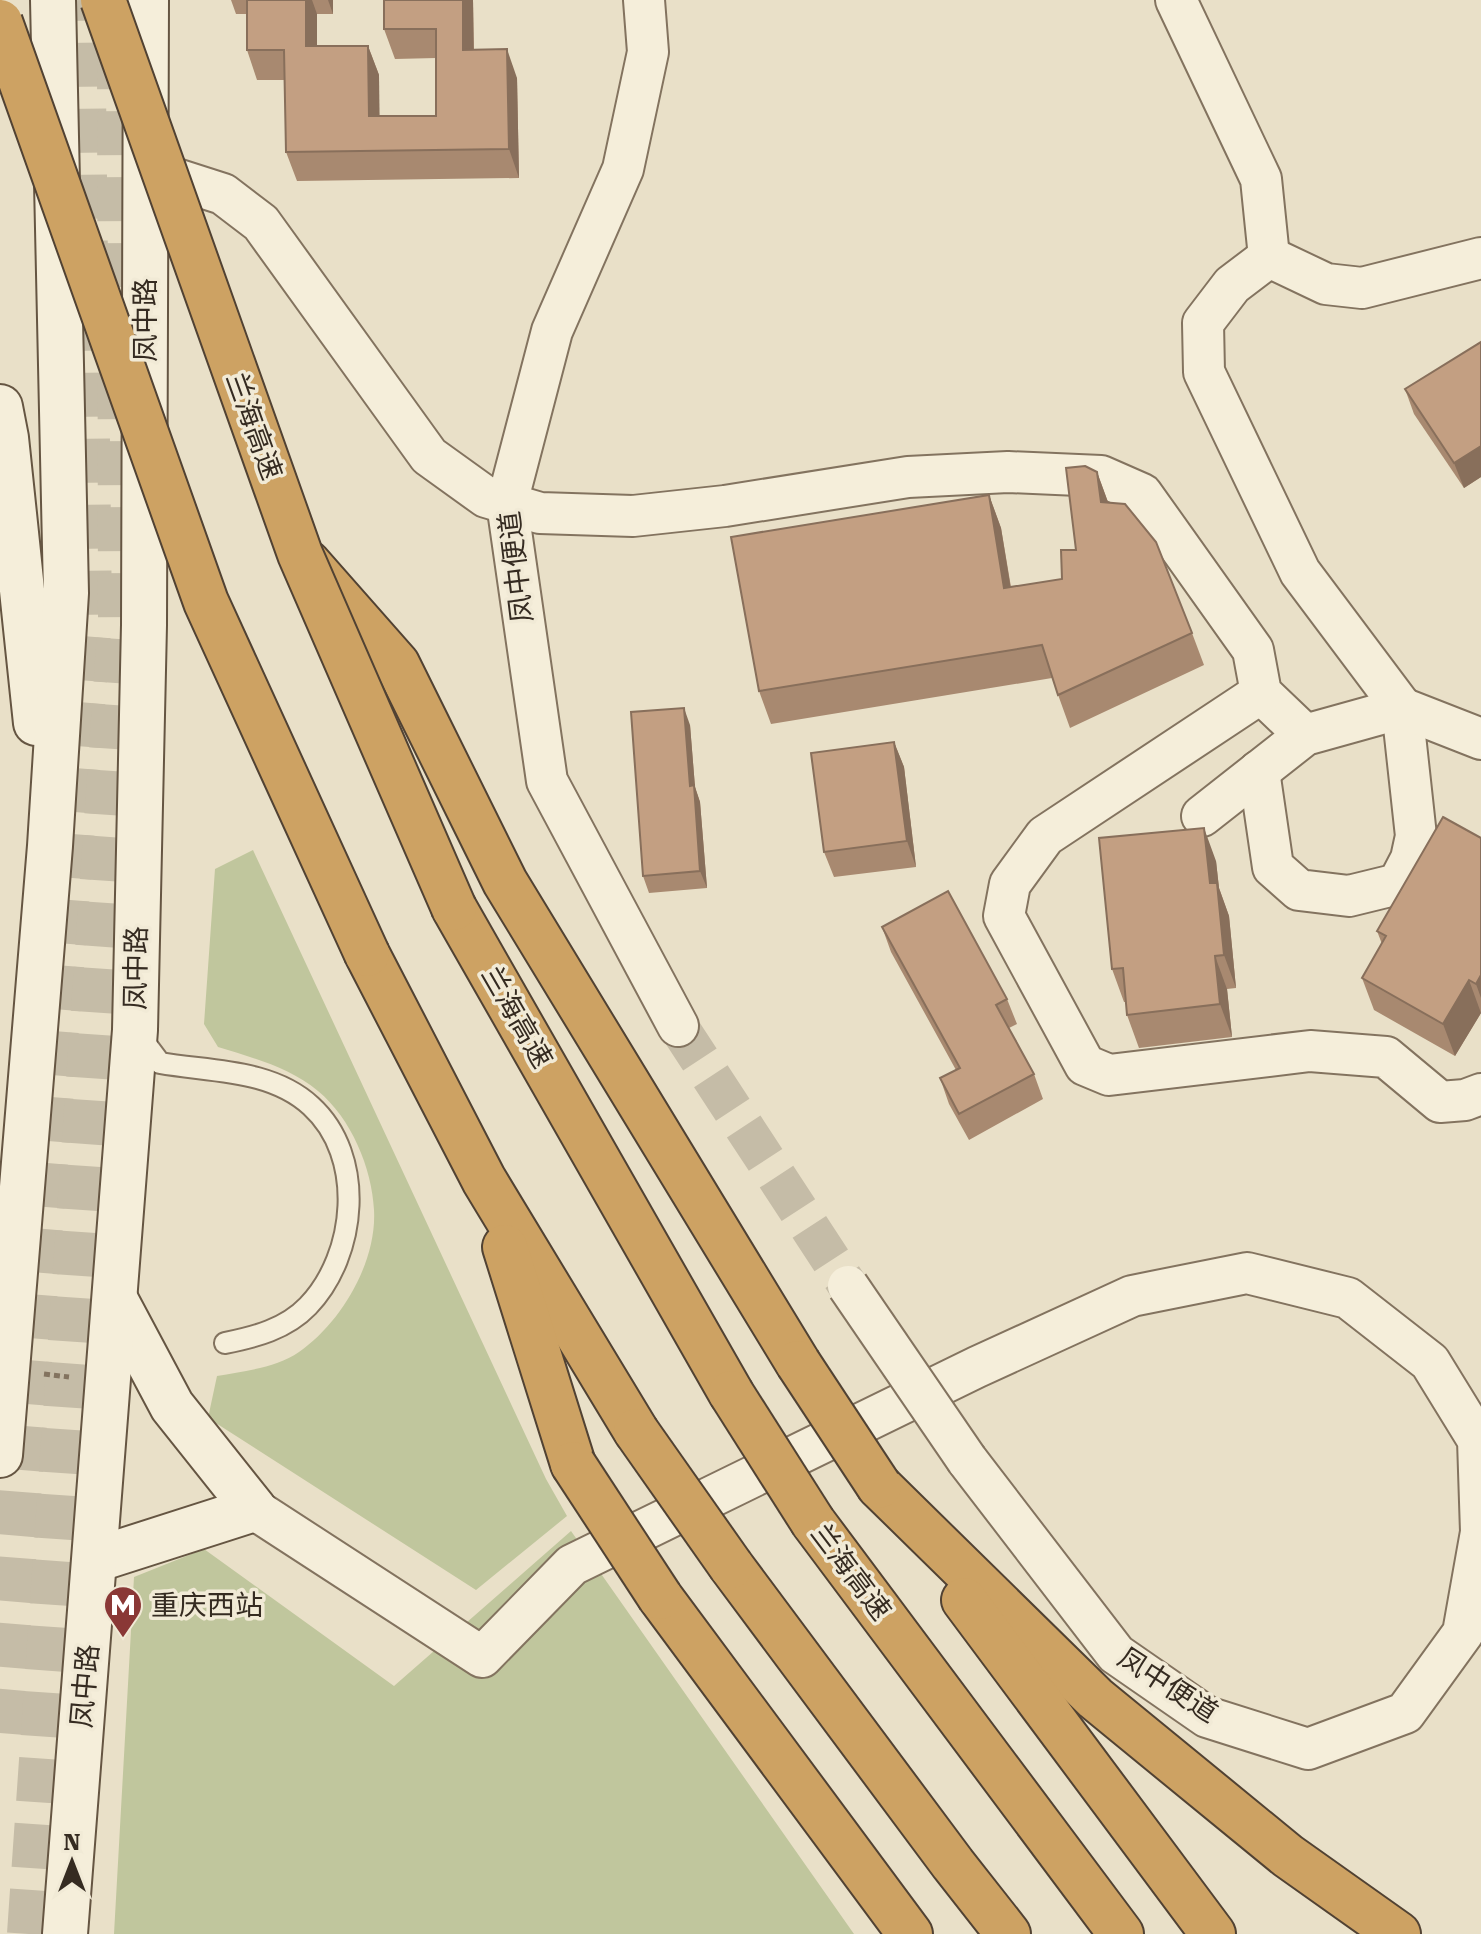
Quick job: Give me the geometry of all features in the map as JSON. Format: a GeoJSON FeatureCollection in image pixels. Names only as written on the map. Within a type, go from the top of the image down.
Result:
{"type":"FeatureCollection","features":[{"type":"Feature","properties":{"kind":"highway","name":"兰海高速"},"geometry":{"type":"LineString","coordinates":[[103,0],[300,554],[454,908],[731,1393],[813,1522],[1121,1934]]}},
{"type":"Feature","properties":{"kind":"highway"},"geometry":{"type":"LineString","coordinates":[[0,22],[206,602],[367,954],[484,1180],[636,1431],[731,1566],[1008,1934]]}},
{"type":"Feature","properties":{"kind":"highway"},"geometry":{"type":"LineString","coordinates":[[300,554],[397,664],[505,882],[798,1363],[879,1486],[1213,1934]]}},
{"type":"Feature","properties":{"kind":"highway"},"geometry":{"type":"LineString","coordinates":[[484,1180],[573,1464],[660,1597],[910,1934]]}},
{"type":"Feature","properties":{"kind":"highway"},"geometry":{"type":"LineString","coordinates":[[879,1486],[1095,1698],[1288,1856],[1398,1934]]}},
{"type":"Feature","properties":{"kind":"main road"},"geometry":{"type":"LineString","coordinates":[[0,1455],[50,846],[66,593],[53,0]]}},
{"type":"Feature","properties":{"kind":"main road","name":"凤中路"},"geometry":{"type":"LineString","coordinates":[[65,1934],[135,1030],[144,609],[146,0]]}},
{"type":"Feature","properties":{"kind":"main road"},"geometry":{"type":"LineString","coordinates":[[0,407],[8,454],[50,846]]}},
{"type":"Feature","properties":{"kind":"main road"},"geometry":{"type":"LineString","coordinates":[[95,1560],[254,1509],[172,1406],[115,1299]]}},
{"type":"Feature","properties":{"kind":"street","name":"凤中便道"},"geometry":{"type":"LineString","coordinates":[[644,0],[648,52],[623,169],[552,331],[507,503],[547,781],[678,1026]]}},
{"type":"Feature","properties":{"kind":"street"},"geometry":{"type":"LineString","coordinates":[[1176,0],[1261,179],[1269,257]]}},
{"type":"Feature","properties":{"kind":"street"},"geometry":{"type":"LineString","coordinates":[[145,169],[223,194],[261,223],[429,456],[486,497],[540,513],[633,516],[725,506],[908,477],[1008,472],[1101,476],[1142,494],[1253,650],[1261,693],[1305,735]]}},
{"type":"Feature","properties":{"kind":"street"},"geometry":{"type":"LineString","coordinates":[[1269,257],[1326,284],[1362,288],[1481,258]]}},
{"type":"Feature","properties":{"kind":"street"},"geometry":{"type":"LineString","coordinates":[[1269,257],[1232,285],[1203,323],[1204,372],[1300,572],[1402,708],[1479,742]]}},
{"type":"Feature","properties":{"kind":"street"},"geometry":{"type":"LineString","coordinates":[[1261,693],[1045,836],[1010,884],[1004,916],[1070,1038],[1085,1065],[1109,1075],[1310,1051],[1386,1057],[1440,1102],[1465,1100],[1481,1094]]}},
{"type":"Feature","properties":{"kind":"street"},"geometry":{"type":"LineString","coordinates":[[1202,816],[1305,735],[1402,708]]}},
{"type":"Feature","properties":{"kind":"street"},"geometry":{"type":"LineString","coordinates":[[1259,771],[1273,867],[1299,890],[1349,896],[1398,884],[1411,859],[1416,836],[1402,708]]}},
{"type":"Feature","properties":{"kind":"street","name":"凤中便道"},"geometry":{"type":"LineString","coordinates":[[254,1509],[482,1657],[572,1565],[977,1367],[1132,1296],[1247,1273],[1348,1298],[1430,1362],[1478,1440],[1481,1532],[1463,1633],[1405,1713],[1308,1749],[1207,1717],[1116,1654],[967,1460],[848,1286]]}},
{"type":"Feature","properties":{"kind":"lane"},"geometry":{"type":"LineString","coordinates":[[135,1030],[160,1063],[234,1073],[279,1084],[311,1106],[331,1131],[347,1170],[349,1208],[343,1244],[328,1281],[307,1307],[285,1324],[258,1336],[225,1343]]}},
{"type":"Feature","properties":{"kind":"green space"},"geometry":{"type":"Polygon","coordinates":[[[253,850],[546,1479],[567,1516],[476,1590],[208,1418],[217,1376],[280,1362],[299,1352],[329,1325],[363,1270],[373,1230],[372,1194],[364,1161],[350,1129],[330,1102],[283,1069],[218,1047],[204,1024],[215,869],[253,850]]]}},
{"type":"Feature","properties":{"kind":"green space"},"geometry":{"type":"Polygon","coordinates":[[[571,1531],[854,1934],[114,1934],[134,1577],[204,1549],[394,1686],[571,1531]]]}},
{"type":"Feature","properties":{"kind":"building"},"geometry":{"type":"Polygon","coordinates":[[[247,0],[306,0],[306,46],[368,46],[369,116],[436,116],[436,29],[384,29],[384,0],[463,0],[463,50],[507,49],[509,149],[286,152],[284,50],[247,50],[247,0]]]}},
{"type":"Feature","properties":{"kind":"building"},"geometry":{"type":"Polygon","coordinates":[[[1481,342],[1481,446],[1454,463],[1405,389],[1481,342]]]}},
{"type":"Feature","properties":{"kind":"building"},"geometry":{"type":"Polygon","coordinates":[[[1085,466],[1097,472],[1101,502],[1125,504],[1156,542],[1192,633],[1058,695],[1042,645],[759,691],[731,537],[989,495],[1004,588],[1062,579],[1061,550],[1076,550],[1066,468],[1085,466]]]}},
{"type":"Feature","properties":{"kind":"building"},"geometry":{"type":"Polygon","coordinates":[[[684,708],[690,786],[694,785],[700,871],[643,876],[631,712],[684,708]]]}},
{"type":"Feature","properties":{"kind":"building"},"geometry":{"type":"Polygon","coordinates":[[[894,742],[907,841],[824,852],[811,753],[894,742]]]}},
{"type":"Feature","properties":{"kind":"building"},"geometry":{"type":"Polygon","coordinates":[[[1443,817],[1481,838],[1481,975],[1476,984],[1469,980],[1443,1024],[1362,978],[1386,936],[1377,931],[1443,817]]]}},
{"type":"Feature","properties":{"kind":"building"},"geometry":{"type":"Polygon","coordinates":[[[1204,828],[1210,883],[1217,883],[1224,955],[1215,956],[1220,1004],[1127,1015],[1123,968],[1112,969],[1099,838],[1204,828]]]}},
{"type":"Feature","properties":{"kind":"building"},"geometry":{"type":"Polygon","coordinates":[[[948,891],[1007,999],[996,1005],[1034,1074],[959,1114],[940,1078],[960,1068],[882,927],[948,891]]]}},
{"type":"Feature","properties":{"kind":"tunnel"},"geometry":{"type":"LineString","coordinates":[[0,1733],[90,620],[83,0]]}},
{"type":"Feature","properties":{"kind":"tunnel"},"geometry":{"type":"LineString","coordinates":[[29,1934],[120,618],[119,52]]}},
{"type":"Feature","properties":{"kind":"tunnel"},"geometry":{"type":"LineString","coordinates":[[678,1026],[848,1286]]}},
{"type":"Feature","properties":{"kind":"place","name":"重庆西站"},"geometry":{"type":"Point","coordinates":[123,1639]}}]}
